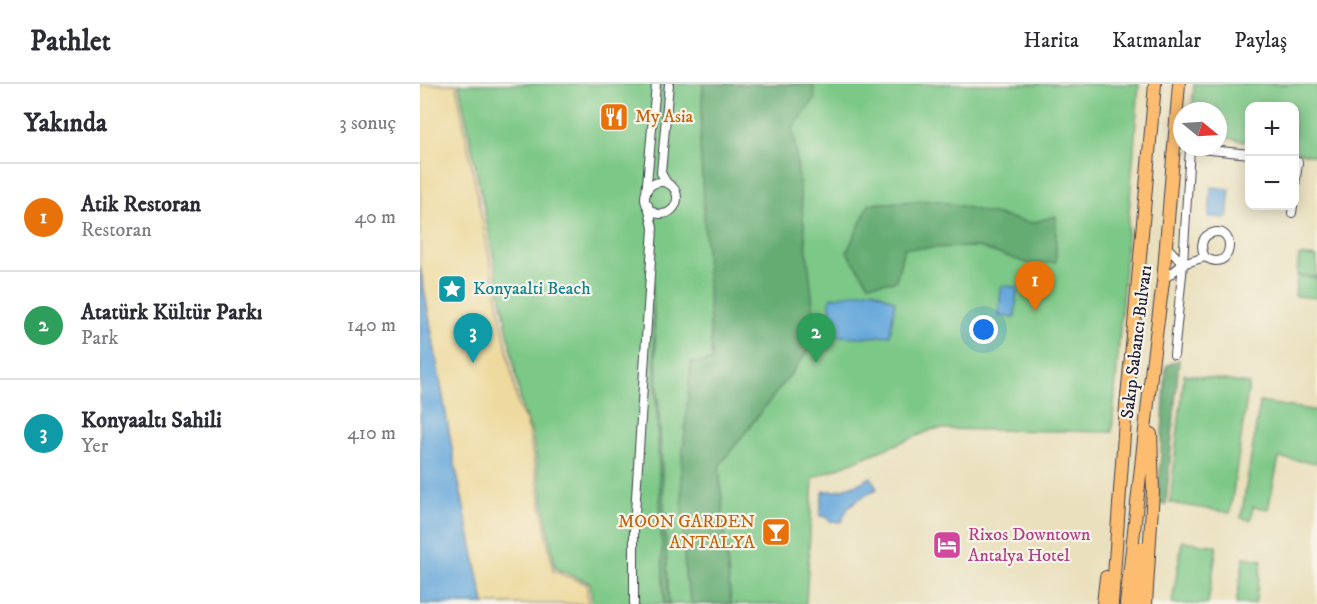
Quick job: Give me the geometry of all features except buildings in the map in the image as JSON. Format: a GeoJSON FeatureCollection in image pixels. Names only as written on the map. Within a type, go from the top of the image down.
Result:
{"type":"FeatureCollection","features":[{"type":"Feature","properties":{"kind":"main road","name":"Sakıp Sabancı Bulvarı"},"geometry":{"type":"LineString","coordinates":[[1112,604],[1126,406],[1155,84]]}},
{"type":"Feature","properties":{"kind":"main road","name":"Sakıp Sabancı Bulvarı"},"geometry":{"type":"LineString","coordinates":[[1126,604],[1163,280],[1179,84]]}},
{"type":"Feature","properties":{"kind":"main road"},"geometry":{"type":"LineString","coordinates":[[1146,604],[1153,491],[1150,381]]}},
{"type":"Feature","properties":{"kind":"main road"},"geometry":{"type":"LineString","coordinates":[[1103,604],[1126,406]]}},
{"type":"Feature","properties":{"kind":"main road"},"geometry":{"type":"LineString","coordinates":[[1137,604],[1150,421]]}},
{"type":"Feature","properties":{"kind":"street"},"geometry":{"type":"LineString","coordinates":[[634,604],[633,529],[653,228],[646,194],[656,84]]}},
{"type":"Feature","properties":{"kind":"street"},"geometry":{"type":"LineString","coordinates":[[653,228],[656,220],[674,207],[677,198],[674,189],[661,173],[669,84]]}},
{"type":"Feature","properties":{"kind":"street"},"geometry":{"type":"LineString","coordinates":[[1173,355],[1183,264],[1190,148],[1245,154]]}},
{"type":"Feature","properties":{"kind":"street"},"geometry":{"type":"LineString","coordinates":[[646,194],[648,189],[657,183],[667,183]]}},
{"type":"Feature","properties":{"kind":"street"},"geometry":{"type":"LineString","coordinates":[[648,205],[655,212],[666,213]]}},
{"type":"Feature","properties":{"kind":"street"},"geometry":{"type":"LineString","coordinates":[[1166,246],[1183,264]]}},
{"type":"Feature","properties":{"kind":"street"},"geometry":{"type":"LineString","coordinates":[[1163,280],[1183,264],[1205,256]]}},
{"type":"Feature","properties":{"kind":"green space"},"geometry":{"type":"Polygon","coordinates":[[[459,84],[1139,84],[1112,432],[934,429],[813,478],[806,604],[592,604],[590,583],[555,568],[532,435],[522,408],[459,84]]]}},
{"type":"Feature","properties":{"kind":"green space"},"geometry":{"type":"Polygon","coordinates":[[[703,84],[813,84],[815,99],[793,128],[817,340],[719,466],[731,604],[692,604],[685,576],[681,474],[691,363],[712,361],[700,144],[703,84]]]}},
{"type":"Feature","properties":{"kind":"green space"},"geometry":{"type":"Polygon","coordinates":[[[1194,84],[1317,84],[1317,156],[1299,153],[1299,102],[1245,102],[1245,141],[1227,138],[1227,102],[1193,102],[1194,84]]]}},
{"type":"Feature","properties":{"kind":"green space"},"geometry":{"type":"Polygon","coordinates":[[[935,200],[1031,223],[1056,216],[1056,262],[1030,264],[978,247],[904,248],[896,281],[869,284],[847,252],[869,204],[935,200]]]}},
{"type":"Feature","properties":{"kind":"green space"},"geometry":{"type":"Polygon","coordinates":[[[1299,255],[1317,257],[1317,277],[1297,275],[1299,255]]]}},
{"type":"Feature","properties":{"kind":"green space"},"geometry":{"type":"Polygon","coordinates":[[[651,259],[669,604],[664,604],[651,259]]]}},
{"type":"Feature","properties":{"kind":"green space"},"geometry":{"type":"Polygon","coordinates":[[[1297,276],[1317,278],[1317,298],[1295,296],[1297,276]]]}},
{"type":"Feature","properties":{"kind":"green space"},"geometry":{"type":"Polygon","coordinates":[[[1179,360],[1166,504],[1158,504],[1166,366],[1179,360]]]}},
{"type":"Feature","properties":{"kind":"green space"},"geometry":{"type":"Polygon","coordinates":[[[1184,374],[1249,384],[1230,513],[1170,503],[1184,374]]]}},
{"type":"Feature","properties":{"kind":"green space"},"geometry":{"type":"Polygon","coordinates":[[[1260,402],[1317,411],[1317,463],[1279,458],[1268,509],[1253,507],[1251,520],[1241,518],[1260,402]]]}},
{"type":"Feature","properties":{"kind":"green space"},"geometry":{"type":"Polygon","coordinates":[[[1182,541],[1217,546],[1208,604],[1172,604],[1182,541]]]}},
{"type":"Feature","properties":{"kind":"green space"},"geometry":{"type":"Polygon","coordinates":[[[1244,557],[1262,560],[1255,604],[1236,604],[1244,557]]]}},
{"type":"Feature","properties":{"kind":"sand"},"geometry":{"type":"Polygon","coordinates":[[[420,84],[456,84],[518,406],[527,423],[553,571],[587,584],[588,604],[484,604],[454,460],[420,266],[420,84]]]}},
{"type":"Feature","properties":{"kind":"water"},"geometry":{"type":"Polygon","coordinates":[[[1211,187],[1230,189],[1227,218],[1209,217],[1211,187]]]}},
{"type":"Feature","properties":{"kind":"water"},"geometry":{"type":"Polygon","coordinates":[[[420,266],[454,460],[484,604],[420,604],[420,266]]]}},
{"type":"Feature","properties":{"kind":"water"},"geometry":{"type":"Polygon","coordinates":[[[1001,286],[1017,287],[1015,317],[999,316],[1001,286]]]}},
{"type":"Feature","properties":{"kind":"water"},"geometry":{"type":"Polygon","coordinates":[[[873,290],[895,301],[890,335],[831,336],[830,298],[873,290]]]}},
{"type":"Feature","properties":{"kind":"water"},"geometry":{"type":"Polygon","coordinates":[[[871,477],[877,489],[851,505],[842,522],[830,521],[820,516],[824,491],[836,491],[871,477]]]}},
{"type":"Feature","properties":{"kind":"place","name":"My Asia"},"geometry":{"type":"Point","coordinates":[614,117]}},
{"type":"Feature","properties":{"kind":"place","name":"Konyaalti Beach"},"geometry":{"type":"Point","coordinates":[452,289]}},
{"type":"Feature","properties":{"kind":"place","name":"Atik Restoran"},"geometry":{"type":"Point","coordinates":[1035,311]}},
{"type":"Feature","properties":{"kind":"place","name":"Konyaaltı Sahili"},"geometry":{"type":"Point","coordinates":[473,363]}},
{"type":"Feature","properties":{"kind":"place","name":"Atatürk Kültür Parkı"},"geometry":{"type":"Point","coordinates":[816,363]}},
{"type":"Feature","properties":{"kind":"place","name":"MOON GARDEN ANTALYA"},"geometry":{"type":"Point","coordinates":[776,532]}},
{"type":"Feature","properties":{"kind":"place","name":"Rixos Downtown Antalya Hotel"},"geometry":{"type":"Point","coordinates":[947,545]}}]}
